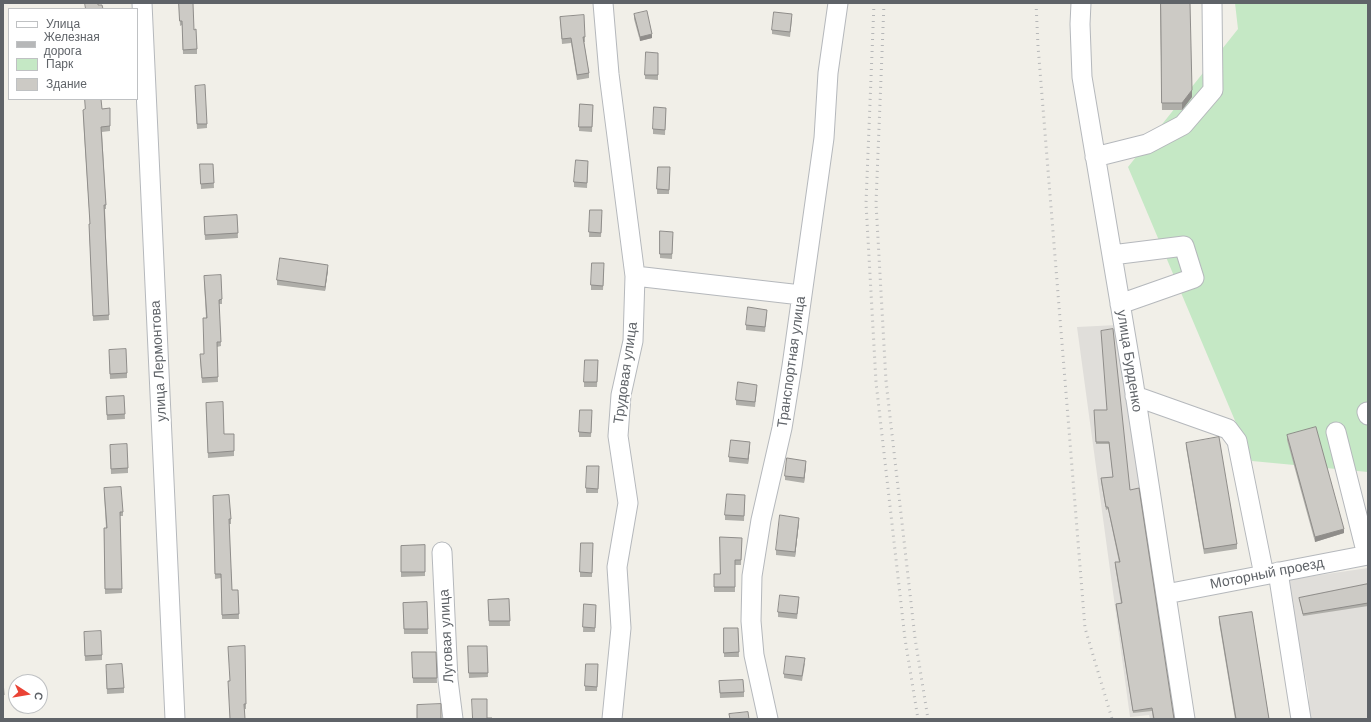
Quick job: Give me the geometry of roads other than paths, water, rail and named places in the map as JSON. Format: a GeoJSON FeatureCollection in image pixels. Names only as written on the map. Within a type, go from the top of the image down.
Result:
{"type":"FeatureCollection","features":[{"type":"Feature","properties":{"kind":"street","name":"улица Лермонтова"},"geometry":{"type":"LineString","coordinates":[[142,3],[175,719]]}},
{"type":"Feature","properties":{"kind":"street","name":"Трудовая улица"},"geometry":{"type":"LineString","coordinates":[[603,3],[609,74],[635,276],[634,340],[621,395],[618,436],[628,503],[617,567],[621,628],[612,719]]}},
{"type":"Feature","properties":{"kind":"street","name":"Транспортная улица"},"geometry":{"type":"LineString","coordinates":[[768,719],[754,655],[750,621],[752,576],[761,520],[782,428],[792,366],[824,138],[828,73],[838,3]]}},
{"type":"Feature","properties":{"kind":"street","name":"улица Бурденко"},"geometry":{"type":"LineString","coordinates":[[1081,3],[1080,24],[1082,77],[1135,396],[1185,719]]}},
{"type":"Feature","properties":{"kind":"street"},"geometry":{"type":"LineString","coordinates":[[1095,156],[1147,144],[1183,125],[1212,90],[1212,3]]}},
{"type":"Feature","properties":{"kind":"street"},"geometry":{"type":"LineString","coordinates":[[1112,255],[1184,246],[1194,278],[1120,304]]}},
{"type":"Feature","properties":{"kind":"street"},"geometry":{"type":"LineString","coordinates":[[635,276],[802,295]]}},
{"type":"Feature","properties":{"kind":"street"},"geometry":{"type":"LineString","coordinates":[[1135,396],[1228,429],[1237,441],[1271,574],[1301,719]]}},
{"type":"Feature","properties":{"kind":"street"},"geometry":{"type":"LineString","coordinates":[[1336,432],[1367,555]]}},
{"type":"Feature","properties":{"kind":"street","name":"Луговая улица"},"geometry":{"type":"LineString","coordinates":[[442,552],[448,680],[453,719]]}},
{"type":"Feature","properties":{"kind":"street","name":"Моторный проезд"},"geometry":{"type":"LineString","coordinates":[[1166,594],[1367,555]]}},
{"type":"Feature","properties":{"kind":"railway"},"geometry":{"type":"LineString","coordinates":[[874,3],[866,203],[876,382],[905,639],[918,719]]}},
{"type":"Feature","properties":{"kind":"railway"},"geometry":{"type":"LineString","coordinates":[[884,3],[876,203],[886,381],[915,638],[928,719]]}},
{"type":"Feature","properties":{"kind":"railway"},"geometry":{"type":"LineString","coordinates":[[1036,3],[1038,46],[1085,628],[1112,719]]}}]}
